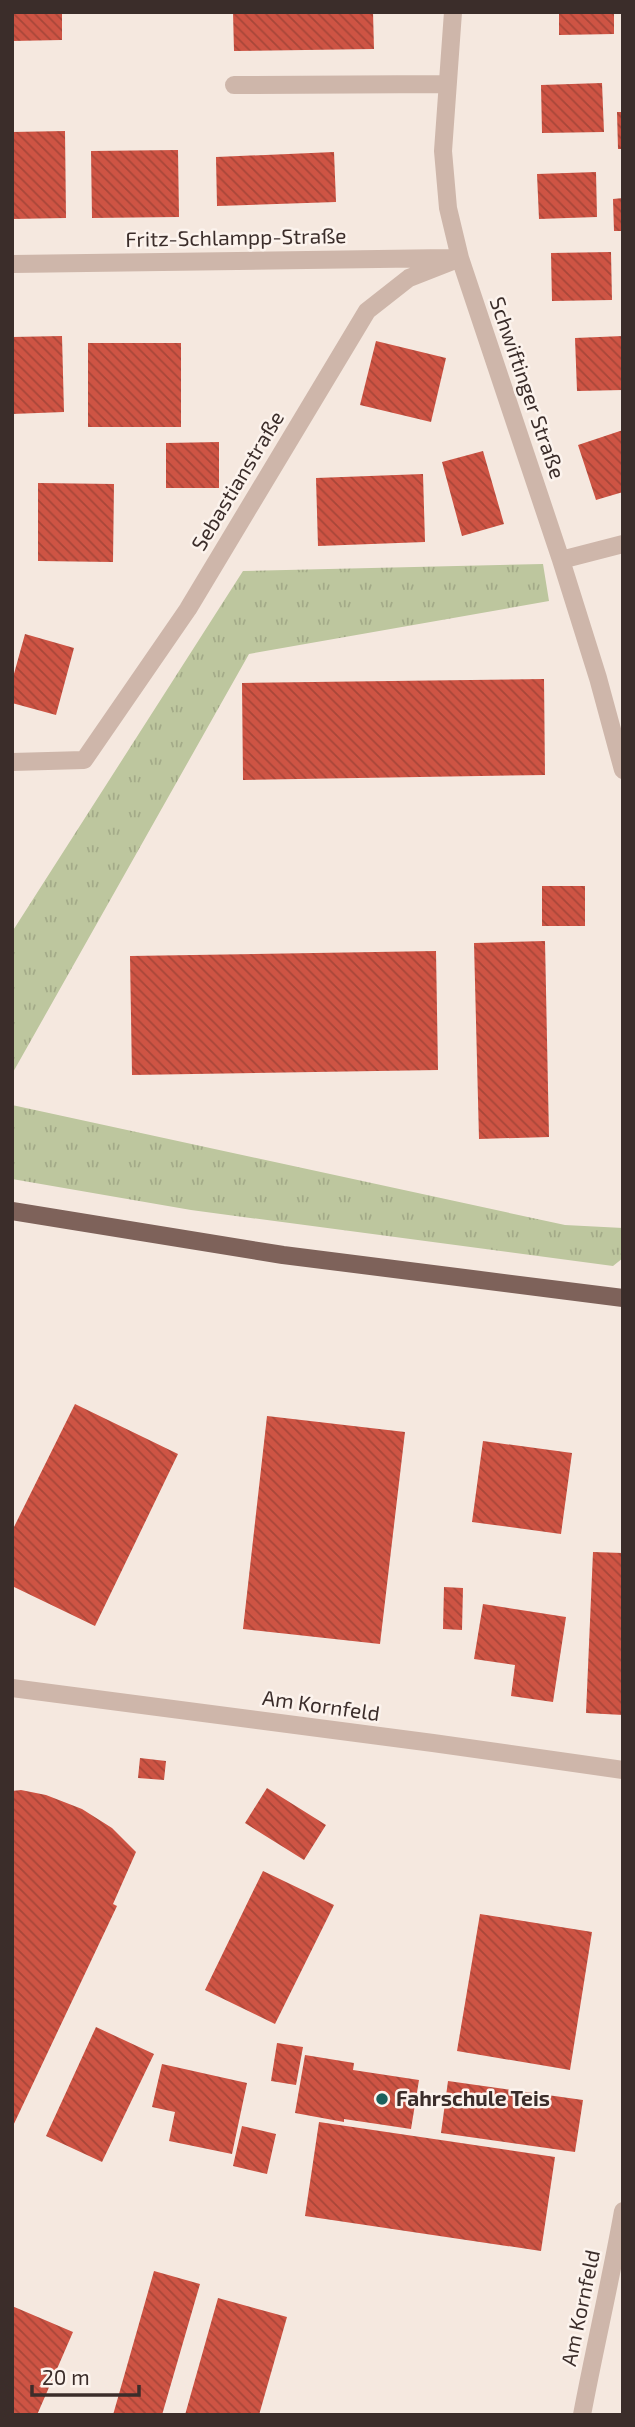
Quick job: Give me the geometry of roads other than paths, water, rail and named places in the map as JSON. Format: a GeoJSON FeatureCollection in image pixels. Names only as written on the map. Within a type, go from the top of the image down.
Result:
{"type":"FeatureCollection","features":[{"type":"Feature","properties":{"kind":"main road"},"geometry":{"type":"LineString","coordinates":[[12,1211],[283,1255],[623,1298]]}},
{"type":"Feature","properties":{"kind":"street","name":"Schwiftinger Straße"},"geometry":{"type":"LineString","coordinates":[[453,12],[443,151],[448,208],[460,258],[561,559],[623,770]]}},
{"type":"Feature","properties":{"kind":"street"},"geometry":{"type":"LineString","coordinates":[[234,85],[446,83]]}},
{"type":"Feature","properties":{"kind":"street","name":"Fritz-Schlampp-Straße"},"geometry":{"type":"LineString","coordinates":[[12,264],[460,258]]}},
{"type":"Feature","properties":{"kind":"street","name":"Sebastianstraße"},"geometry":{"type":"LineString","coordinates":[[12,762],[84,760],[188,609],[367,311],[409,278],[460,258]]}},
{"type":"Feature","properties":{"kind":"street"},"geometry":{"type":"LineString","coordinates":[[561,559],[623,544]]}},
{"type":"Feature","properties":{"kind":"street","name":"Am Kornfeld"},"geometry":{"type":"LineString","coordinates":[[12,1688],[623,1770]]}},
{"type":"Feature","properties":{"kind":"street","name":"Am Kornfeld"},"geometry":{"type":"LineString","coordinates":[[582,2415],[623,2211]]}},
{"type":"Feature","properties":{"kind":"place","name":"Fahrschule Teis"},"geometry":{"type":"Point","coordinates":[382,2099]}}]}
